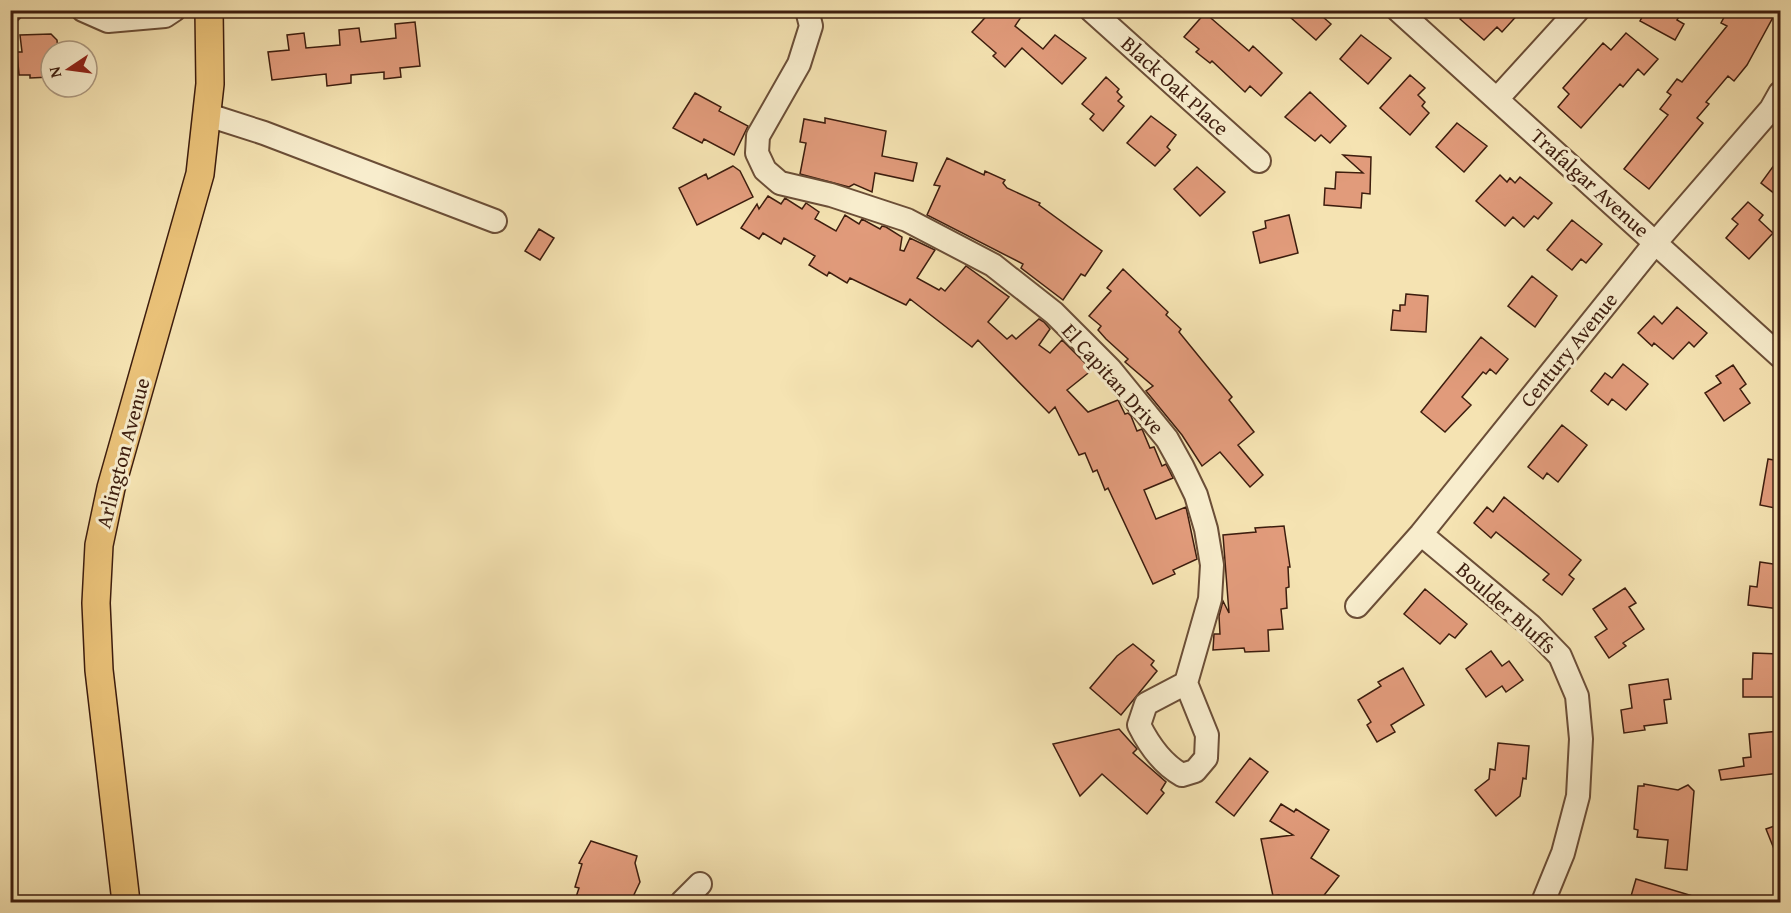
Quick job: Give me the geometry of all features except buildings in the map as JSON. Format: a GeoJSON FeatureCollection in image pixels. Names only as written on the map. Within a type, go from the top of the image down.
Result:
{"type":"FeatureCollection","features":[{"type":"Feature","properties":{"kind":"main road","name":"Arlington Avenue"},"geometry":{"type":"LineString","coordinates":[[126,903],[99,670],[96,603],[99,545],[111,488],[194,203],[208,115],[211,55],[208,10]]}},
{"type":"Feature","properties":{"kind":"street"},"geometry":{"type":"LineString","coordinates":[[83,10],[108,21],[165,16],[174,10]]}},
{"type":"Feature","properties":{"kind":"street","name":"El Capitan Drive"},"geometry":{"type":"LineString","coordinates":[[807,10],[811,26],[799,64],[758,136],[757,153],[765,170],[780,183],[831,195],[907,219],[993,265],[1054,313],[1110,369],[1167,439],[1196,495],[1206,530],[1212,565],[1210,599],[1186,683]]}},
{"type":"Feature","properties":{"kind":"street","name":"Black Oak Place"},"geometry":{"type":"LineString","coordinates":[[1091,10],[1259,161]]}},
{"type":"Feature","properties":{"kind":"street","name":"Trafalgar Avenue"},"geometry":{"type":"LineString","coordinates":[[1398,10],[1780,356]]}},
{"type":"Feature","properties":{"kind":"street"},"geometry":{"type":"LineString","coordinates":[[1497,99],[1578,10]]}},
{"type":"Feature","properties":{"kind":"street","name":"Century Avenue"},"geometry":{"type":"LineString","coordinates":[[1357,606],[1421,534],[1656,242],[1771,108],[1780,93]]}},
{"type":"Feature","properties":{"kind":"street"},"geometry":{"type":"LineString","coordinates":[[208,115],[264,133],[495,221]]}},
{"type":"Feature","properties":{"kind":"street","name":"Boulder Bluffs"},"geometry":{"type":"LineString","coordinates":[[1421,534],[1531,626],[1560,656],[1577,696],[1581,739],[1578,796],[1563,853],[1543,903]]}},
{"type":"Feature","properties":{"kind":"street"},"geometry":{"type":"LineString","coordinates":[[682,903],[700,884]]}}]}
